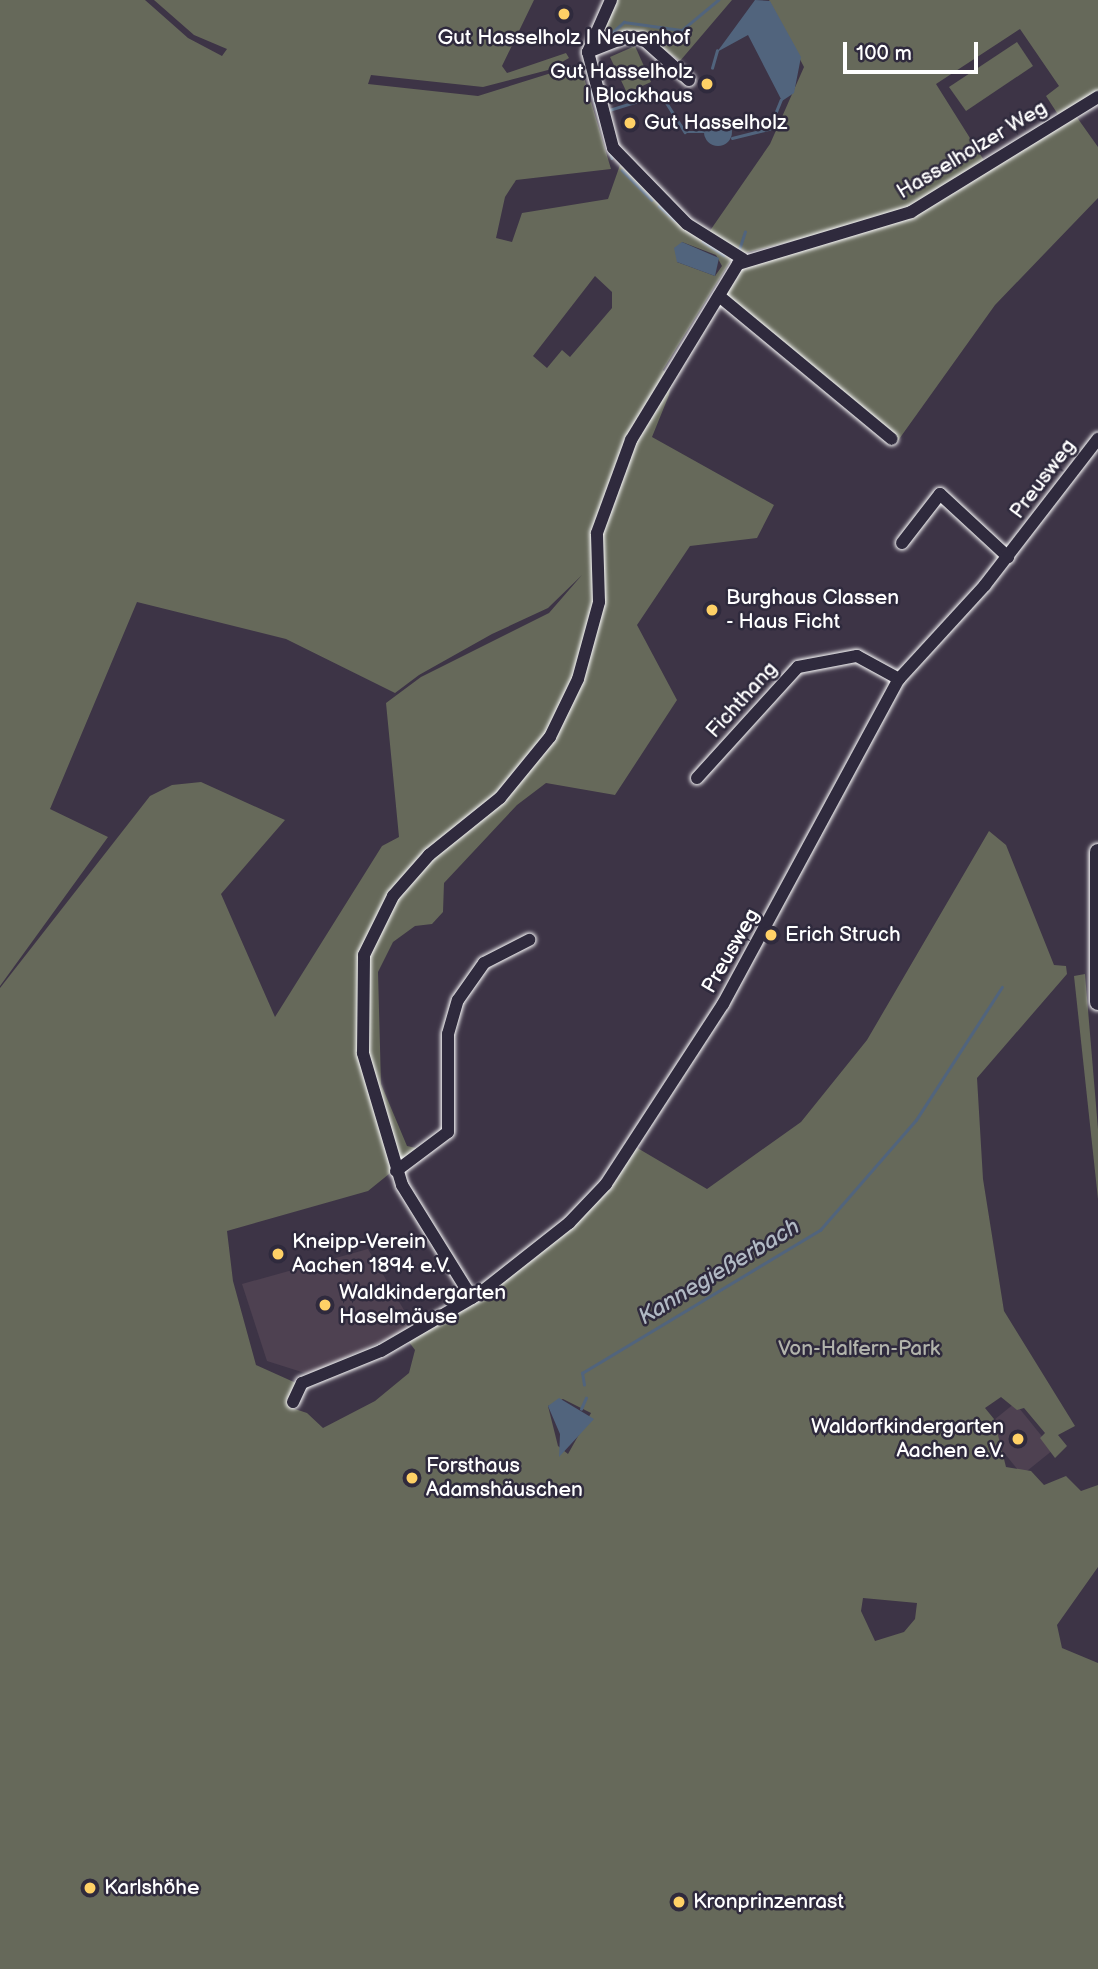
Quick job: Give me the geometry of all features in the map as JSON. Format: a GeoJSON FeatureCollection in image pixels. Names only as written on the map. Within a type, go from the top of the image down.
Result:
{"type":"FeatureCollection","features":[{"type":"Feature","properties":{"kind":"main road"},"geometry":{"type":"LineString","coordinates":[[1098,852],[1098,1002]]}},
{"type":"Feature","properties":{"kind":"street"},"geometry":{"type":"LineString","coordinates":[[472,1298],[396,1171],[363,1053],[364,955],[393,896],[429,855],[500,798],[550,737],[585,653],[599,602],[597,533],[631,440],[743,259],[687,224],[619,158],[588,52],[611,0]]}},
{"type":"Feature","properties":{"kind":"street"},"geometry":{"type":"LineString","coordinates":[[588,52],[626,37],[642,38],[689,80]]}},
{"type":"Feature","properties":{"kind":"street","name":"Hasselholzer Weg"},"geometry":{"type":"LineString","coordinates":[[743,259],[911,212],[1098,97]]}},
{"type":"Feature","properties":{"kind":"street"},"geometry":{"type":"LineString","coordinates":[[719,296],[892,439]]}},
{"type":"Feature","properties":{"kind":"street","name":"Preusweg"},"geometry":{"type":"LineString","coordinates":[[293,1402],[302,1383],[381,1351],[472,1298],[569,1223],[614,1172],[729,995],[899,679],[1009,557],[1098,439]]}},
{"type":"Feature","properties":{"kind":"street"},"geometry":{"type":"LineString","coordinates":[[902,543],[940,494],[1009,557]]}},
{"type":"Feature","properties":{"kind":"street","name":"Fichthang"},"geometry":{"type":"LineString","coordinates":[[697,778],[798,667],[857,656],[899,679]]}},
{"type":"Feature","properties":{"kind":"street"},"geometry":{"type":"LineString","coordinates":[[396,1171],[448,1132],[448,1034],[458,1000],[484,963],[529,940]]}},
{"type":"Feature","properties":{"kind":"shaded area","name":"Waldkindergarten Haselmäuse"},"geometry":{"type":"Polygon","coordinates":[[[368,1249],[414,1327],[308,1374],[267,1361],[242,1284],[368,1249]]]}},
{"type":"Feature","properties":{"kind":"shaded area","name":"Waldorfkindergarten Aachen e.V."},"geometry":{"type":"Polygon","coordinates":[[[1015,1403],[1053,1450],[1022,1475],[984,1428],[1015,1403]]]}},
{"type":"Feature","properties":{"kind":"green space","name":"Von-Halfern-Park"},"geometry":{"type":"Polygon","coordinates":[[[0,0],[145,0],[188,38],[222,56],[227,49],[194,35],[154,0],[534,0],[502,66],[507,73],[566,53],[569,58],[548,70],[483,87],[371,75],[368,84],[478,96],[580,64],[611,169],[516,180],[505,197],[496,238],[512,242],[522,213],[608,199],[620,165],[731,260],[663,370],[672,378],[669,395],[652,437],[774,505],[757,538],[690,546],[637,625],[677,700],[615,795],[546,783],[517,805],[444,883],[443,912],[432,924],[415,926],[393,942],[378,972],[381,1084],[407,1146],[420,1149],[368,1191],[227,1231],[233,1281],[256,1365],[296,1383],[289,1407],[307,1413],[323,1428],[375,1401],[409,1373],[415,1350],[409,1342],[535,1258],[634,1146],[707,1189],[801,1122],[867,1040],[989,831],[1006,845],[1054,965],[1066,966],[1067,974],[977,1078],[983,1179],[1004,1311],[1075,1426],[1058,1435],[1067,1446],[1055,1458],[1040,1438],[1045,1433],[1024,1408],[1017,1410],[1001,1397],[985,1408],[994,1419],[1006,1467],[1031,1471],[1044,1485],[1066,1476],[1081,1491],[1098,1485],[1098,1567],[1057,1625],[1062,1648],[1098,1663],[1098,1969],[0,1969],[0,988],[150,796],[172,785],[201,782],[285,820],[221,894],[275,1017],[382,846],[399,837],[386,703],[421,677],[549,613],[582,575],[548,608],[492,634],[419,675],[395,693],[286,639],[137,602],[50,809],[108,837],[0,986],[0,0]],[[682,242],[677,262],[715,276],[722,266],[716,255],[682,242]],[[595,276],[533,356],[547,368],[562,350],[570,357],[612,308],[612,292],[595,276]],[[563,1399],[548,1406],[558,1446],[568,1454],[591,1413],[563,1399]],[[863,1598],[861,1611],[875,1641],[904,1632],[915,1619],[917,1603],[863,1598]]]}},
{"type":"Feature","properties":{"kind":"green space"},"geometry":{"type":"Polygon","coordinates":[[[613,0],[732,0],[680,61],[649,39],[595,46],[613,0]]]}},
{"type":"Feature","properties":{"kind":"green space"},"geometry":{"type":"Polygon","coordinates":[[[769,0],[1098,0],[1098,92],[1059,116],[1046,96],[1059,86],[1020,29],[936,84],[985,162],[896,215],[741,254],[707,235],[770,144],[804,67],[769,0]]]}},
{"type":"Feature","properties":{"kind":"green space"},"geometry":{"type":"Polygon","coordinates":[[[1017,42],[1033,66],[966,111],[949,87],[1017,42]]]}},
{"type":"Feature","properties":{"kind":"green space"},"geometry":{"type":"Polygon","coordinates":[[[635,46],[651,82],[627,93],[610,57],[635,46]]]}},
{"type":"Feature","properties":{"kind":"green space"},"geometry":{"type":"Polygon","coordinates":[[[1076,116],[1098,147],[1098,198],[995,305],[897,442],[724,297],[739,270],[898,221],[1076,116]]]}},
{"type":"Feature","properties":{"kind":"green space"},"geometry":{"type":"Polygon","coordinates":[[[1085,974],[1098,1129],[1098,1199],[1074,976],[1085,974]]]}},
{"type":"Feature","properties":{"kind":"water"},"geometry":{"type":"Polygon","coordinates":[[[755,0],[770,1],[801,57],[794,93],[782,101],[748,35],[717,52],[755,0]]]}},
{"type":"Feature","properties":{"kind":"water"},"geometry":{"type":"Polygon","coordinates":[[[718,118],[728,122],[732,132],[728,142],[718,146],[708,142],[704,132],[708,122],[718,118]]]}},
{"type":"Feature","properties":{"kind":"water"},"geometry":{"type":"Polygon","coordinates":[[[682,242],[719,258],[715,276],[677,262],[674,248],[682,242]]]}},
{"type":"Feature","properties":{"kind":"water"},"geometry":{"type":"Polygon","coordinates":[[[559,1398],[594,1419],[559,1457],[560,1434],[548,1406],[559,1398]]]}},
{"type":"Feature","properties":{"kind":"waterway"},"geometry":{"type":"LineString","coordinates":[[606,38],[624,22],[682,30],[718,0]]}},
{"type":"Feature","properties":{"kind":"waterway"},"geometry":{"type":"LineString","coordinates":[[712,68],[717,51]]}},
{"type":"Feature","properties":{"kind":"waterway"},"geometry":{"type":"LineString","coordinates":[[577,68],[581,64]]}},
{"type":"Feature","properties":{"kind":"waterway"},"geometry":{"type":"LineString","coordinates":[[591,88],[612,158]]}},
{"type":"Feature","properties":{"kind":"waterway"},"geometry":{"type":"LineString","coordinates":[[606,111],[661,94],[685,132],[705,132]]}},
{"type":"Feature","properties":{"kind":"waterway"},"geometry":{"type":"LineString","coordinates":[[732,138],[769,129],[781,100]]}},
{"type":"Feature","properties":{"kind":"waterway"},"geometry":{"type":"LineString","coordinates":[[622,170],[652,200]]}},
{"type":"Feature","properties":{"kind":"waterway"},"geometry":{"type":"LineString","coordinates":[[659,206],[675,220]]}},
{"type":"Feature","properties":{"kind":"waterway"},"geometry":{"type":"LineString","coordinates":[[739,250],[745,232]]}},
{"type":"Feature","properties":{"kind":"waterway"},"geometry":{"type":"LineString","coordinates":[[703,241],[724,255]]}},
{"type":"Feature","properties":{"kind":"waterway","name":"Kannegießerbach"},"geometry":{"type":"LineString","coordinates":[[584,1385],[582,1373],[820,1230],[916,1120],[1002,987]]}},
{"type":"Feature","properties":{"kind":"waterway"},"geometry":{"type":"LineString","coordinates":[[581,1409],[586,1398]]}},
{"type":"Feature","properties":{"kind":"place","name":"Gut Hasselholz | Neuenhof"},"geometry":{"type":"Point","coordinates":[564,14]}},
{"type":"Feature","properties":{"kind":"place","name":"Gut Hasselholz | Blockhaus"},"geometry":{"type":"Point","coordinates":[707,84]}},
{"type":"Feature","properties":{"kind":"place","name":"Gut Hasselholz"},"geometry":{"type":"Point","coordinates":[630,123]}},
{"type":"Feature","properties":{"kind":"place","name":"Burghaus Classen - Haus Ficht"},"geometry":{"type":"Point","coordinates":[712,610]}},
{"type":"Feature","properties":{"kind":"place","name":"Erich Struch"},"geometry":{"type":"Point","coordinates":[771,935]}},
{"type":"Feature","properties":{"kind":"place","name":"Kneipp-Verein Aachen 1894 e.V."},"geometry":{"type":"Point","coordinates":[278,1254]}},
{"type":"Feature","properties":{"kind":"place","name":"Waldkindergarten Haselmäuse"},"geometry":{"type":"Point","coordinates":[325,1305]}},
{"type":"Feature","properties":{"kind":"place","name":"Waldorfkindergarten Aachen e.V."},"geometry":{"type":"Point","coordinates":[1018,1439]}},
{"type":"Feature","properties":{"kind":"place","name":"Forsthaus Adamshäuschen"},"geometry":{"type":"Point","coordinates":[412,1478]}},
{"type":"Feature","properties":{"kind":"place","name":"Karlshöhe"},"geometry":{"type":"Point","coordinates":[90,1888]}},
{"type":"Feature","properties":{"kind":"place","name":"Kronprinzenrast"},"geometry":{"type":"Point","coordinates":[679,1902]}}]}
